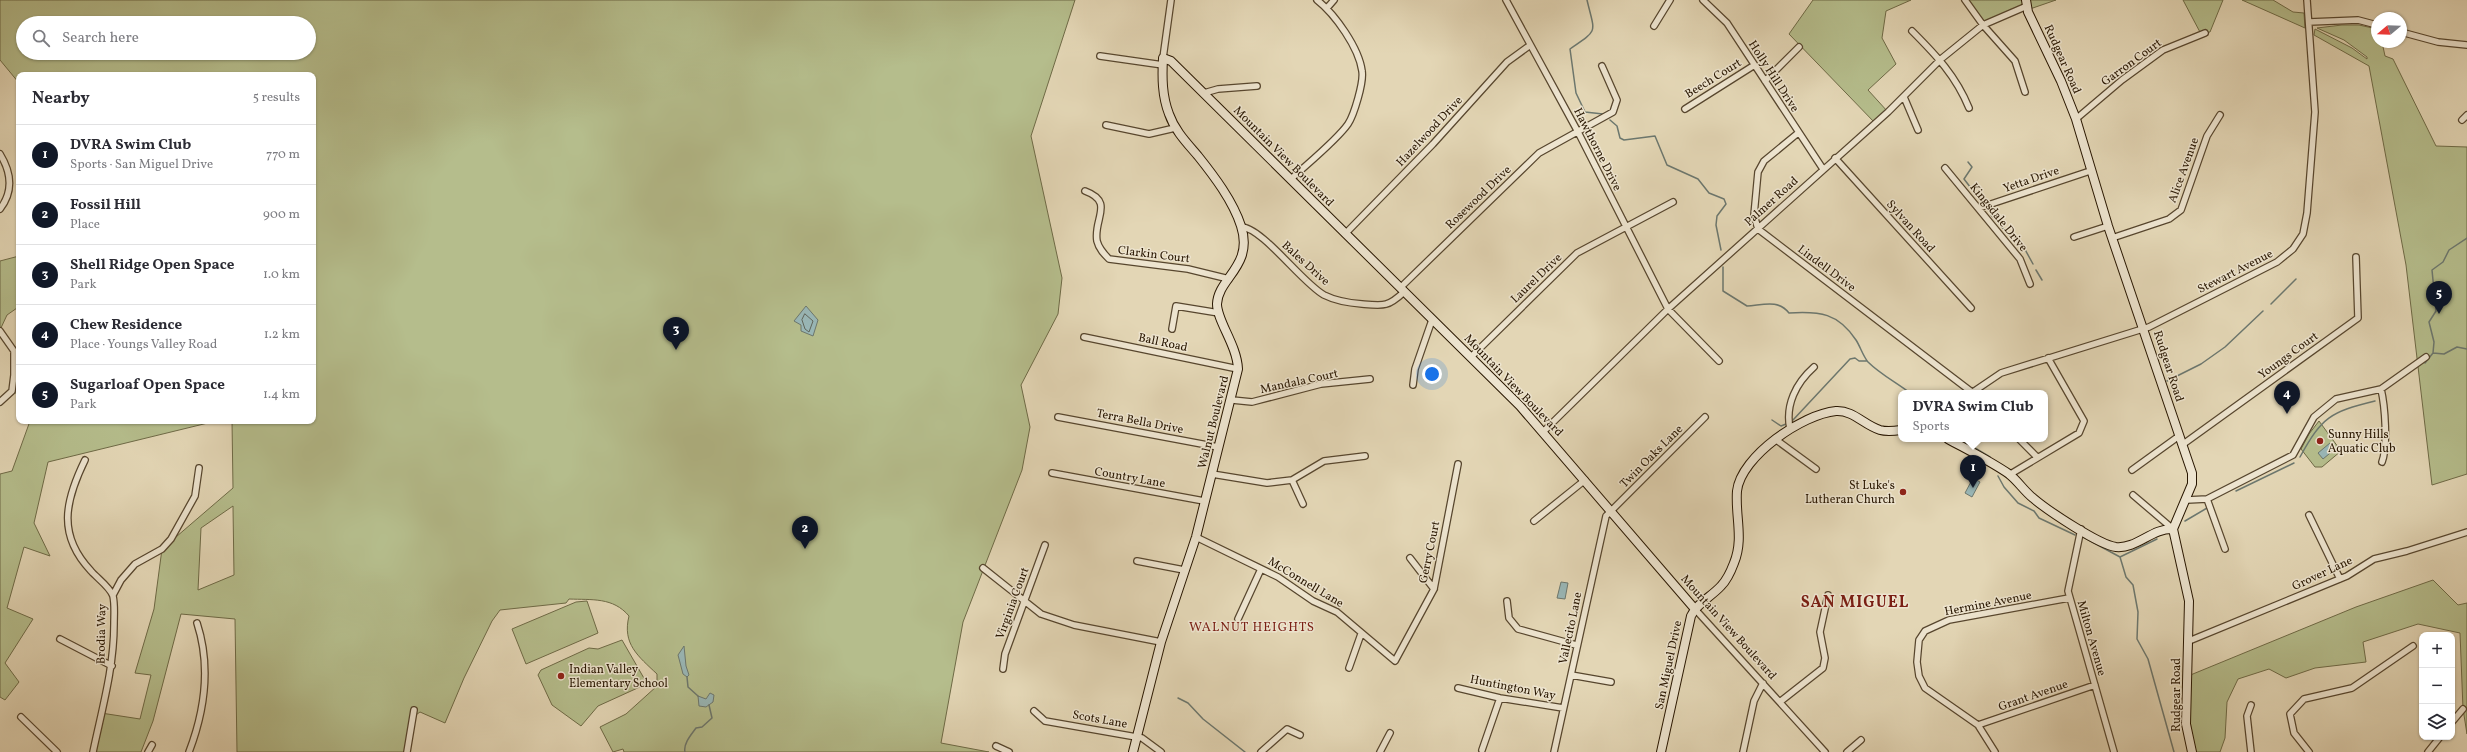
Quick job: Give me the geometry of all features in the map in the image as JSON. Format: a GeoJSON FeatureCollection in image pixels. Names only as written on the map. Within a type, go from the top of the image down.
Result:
{"type":"FeatureCollection","features":[{"type":"Feature","properties":{"kind":"street","name":"Walnut Boulevard"},"geometry":{"type":"LineString","coordinates":[[1133,752],[1161,642],[1196,537],[1218,447],[1232,400],[1238,369],[1236,351],[1219,313],[1218,299],[1241,259],[1243,246],[1241,227],[1208,169],[1175,128],[1165,102],[1163,61],[1171,0]]}},
{"type":"Feature","properties":{"kind":"street"},"geometry":{"type":"LineString","coordinates":[[1291,179],[1347,126],[1355,106],[1362,72],[1348,36],[1327,8],[1317,0]]}},
{"type":"Feature","properties":{"kind":"street"},"geometry":{"type":"LineString","coordinates":[[1327,8],[1334,0]]}},
{"type":"Feature","properties":{"kind":"street","name":"Hawthorne Drive"},"geometry":{"type":"LineString","coordinates":[[1506,0],[1529,46],[1578,132],[1668,309],[1719,361]]}},
{"type":"Feature","properties":{"kind":"street"},"geometry":{"type":"LineString","coordinates":[[1654,26],[1670,0]]}},
{"type":"Feature","properties":{"kind":"street","name":"Holly Hill Drive"},"geometry":{"type":"LineString","coordinates":[[1703,0],[1727,23],[1753,66],[1765,81],[1823,169]]}},
{"type":"Feature","properties":{"kind":"street"},"geometry":{"type":"LineString","coordinates":[[1965,0],[1983,25],[2015,61],[2025,92]]}},
{"type":"Feature","properties":{"kind":"street","name":"Stewart Avenue"},"geometry":{"type":"LineString","coordinates":[[1976,390],[2001,373],[2149,327],[2277,262],[2293,249],[2303,234],[2307,213],[2315,112],[2307,0]]}},
{"type":"Feature","properties":{"kind":"street","name":"Palmer Road"},"geometry":{"type":"LineString","coordinates":[[1543,432],[1668,309],[1904,97],[1941,59],[1983,25],[2026,3]]}},
{"type":"Feature","properties":{"kind":"street","name":"Rudgear Road"},"geometry":{"type":"LineString","coordinates":[[2026,3],[2061,81],[2076,119],[2090,171],[2108,226],[2192,473],[2192,484],[2174,529],[2189,601],[2186,724],[2192,752]]}},
{"type":"Feature","properties":{"kind":"street"},"geometry":{"type":"LineString","coordinates":[[2309,22],[2358,20],[2371,23]]}},
{"type":"Feature","properties":{"kind":"street"},"geometry":{"type":"LineString","coordinates":[[1912,31],[1941,59],[1961,87],[1969,108]]}},
{"type":"Feature","properties":{"kind":"street","name":"Garron Court"},"geometry":{"type":"LineString","coordinates":[[2076,119],[2122,80],[2164,50],[2205,33]]}},
{"type":"Feature","properties":{"kind":"street"},"geometry":{"type":"LineString","coordinates":[[2407,34],[2438,42],[2467,44]]}},
{"type":"Feature","properties":{"kind":"street","name":"Hazelwood Drive"},"geometry":{"type":"LineString","coordinates":[[1345,234],[1433,144],[1507,62],[1529,46]]}},
{"type":"Feature","properties":{"kind":"street"},"geometry":{"type":"LineString","coordinates":[[1765,81],[1799,47]]}},
{"type":"Feature","properties":{"kind":"street"},"geometry":{"type":"LineString","coordinates":[[1100,56],[1163,61]]}},
{"type":"Feature","properties":{"kind":"street","name":"Mountain View Boulevard"},"geometry":{"type":"LineString","coordinates":[[1163,61],[1171,61],[1204,93],[1471,357],[1543,432],[1694,608],[1781,701],[1825,752]]}},
{"type":"Feature","properties":{"kind":"street","name":"Rosewood Drive"},"geometry":{"type":"LineString","coordinates":[[1402,290],[1539,153],[1605,118],[1616,106],[1617,100],[1602,66]]}},
{"type":"Feature","properties":{"kind":"street","name":"Beech Court"},"geometry":{"type":"LineString","coordinates":[[1684,109],[1753,66]]}},
{"type":"Feature","properties":{"kind":"street"},"geometry":{"type":"LineString","coordinates":[[1204,93],[1218,89],[1257,86]]}},
{"type":"Feature","properties":{"kind":"street"},"geometry":{"type":"LineString","coordinates":[[1904,97],[1918,130]]}},
{"type":"Feature","properties":{"kind":"street","name":"Alice Avenue"},"geometry":{"type":"LineString","coordinates":[[2112,238],[2170,219],[2181,210],[2207,136],[2220,115]]}},
{"type":"Feature","properties":{"kind":"street"},"geometry":{"type":"LineString","coordinates":[[2462,120],[2467,115]]}},
{"type":"Feature","properties":{"kind":"street"},"geometry":{"type":"LineString","coordinates":[[1106,125],[1149,134],[1175,128]]}},
{"type":"Feature","properties":{"kind":"street"},"geometry":{"type":"LineString","coordinates":[[1758,229],[1754,215],[1758,172],[1764,162],[1798,133]]}},
{"type":"Feature","properties":{"kind":"street"},"geometry":{"type":"LineString","coordinates":[[0,154],[9,175],[10,188],[0,209]]}},
{"type":"Feature","properties":{"kind":"street","name":"Sylvan Road"},"geometry":{"type":"LineString","coordinates":[[1835,158],[1971,308]]}},
{"type":"Feature","properties":{"kind":"street","name":"Kingsdale Drive"},"geometry":{"type":"LineString","coordinates":[[1945,168],[2020,259],[2030,284]]}},
{"type":"Feature","properties":{"kind":"street","name":"Yetta Drive"},"geometry":{"type":"LineString","coordinates":[[1979,208],[2090,171]]}},
{"type":"Feature","properties":{"kind":"street","name":"Clarkin Court"},"geometry":{"type":"LineString","coordinates":[[1085,191],[1097,195],[1100,201],[1097,240],[1100,249],[1109,259],[1188,269],[1229,279]]}},
{"type":"Feature","properties":{"kind":"street","name":"Laurel Drive"},"geometry":{"type":"LineString","coordinates":[[1471,357],[1577,253],[1625,226],[1673,202]]}},
{"type":"Feature","properties":{"kind":"street"},"geometry":{"type":"LineString","coordinates":[[2074,237],[2108,226]]}},
{"type":"Feature","properties":{"kind":"street","name":"Bales Drive"},"geometry":{"type":"LineString","coordinates":[[1241,227],[1257,233],[1315,288],[1335,300],[1384,306],[1392,303],[1402,290]]}},
{"type":"Feature","properties":{"kind":"street","name":"Lindell Drive"},"geometry":{"type":"LineString","coordinates":[[1758,229],[1970,390]]}},
{"type":"Feature","properties":{"kind":"street","name":"Youngs Court"},"geometry":{"type":"LineString","coordinates":[[2182,445],[2358,318],[2356,257]]}},
{"type":"Feature","properties":{"kind":"street"},"geometry":{"type":"LineString","coordinates":[[1172,329],[1176,306],[1219,313]]}},
{"type":"Feature","properties":{"kind":"street"},"geometry":{"type":"LineString","coordinates":[[1413,385],[1415,369],[1432,320]]}},
{"type":"Feature","properties":{"kind":"street"},"geometry":{"type":"LineString","coordinates":[[0,331],[14,351],[14,375],[12,391],[0,402]]}},
{"type":"Feature","properties":{"kind":"street","name":"Ball Road"},"geometry":{"type":"LineString","coordinates":[[1084,337],[1238,369]]}},
{"type":"Feature","properties":{"kind":"street"},"geometry":{"type":"LineString","coordinates":[[2186,500],[2207,499],[2293,455],[2314,417],[2336,399],[2381,389],[2426,357]]}},
{"type":"Feature","properties":{"kind":"street"},"geometry":{"type":"LineString","coordinates":[[2009,475],[2037,457],[2079,434],[2084,420],[2048,358]]}},
{"type":"Feature","properties":{"kind":"street"},"geometry":{"type":"LineString","coordinates":[[1790,429],[1788,413],[1792,398],[1804,378],[1814,367]]}},
{"type":"Feature","properties":{"kind":"street","name":"Mandala Court"},"geometry":{"type":"LineString","coordinates":[[1232,400],[1252,402],[1321,384],[1370,379]]}},
{"type":"Feature","properties":{"kind":"street"},"geometry":{"type":"LineString","coordinates":[[2381,389],[2385,404],[2386,453],[2382,462]]}},
{"type":"Feature","properties":{"kind":"street","name":"San Miguel Drive"},"geometry":{"type":"LineString","coordinates":[[1661,752],[1694,608],[1720,587],[1730,573],[1739,544],[1739,484],[1745,471],[1776,438],[1807,420],[1836,411],[1852,414],[1881,430],[1898,430]]}},
{"type":"Feature","properties":{"kind":"street","name":"Terra Bella Drive"},"geometry":{"type":"LineString","coordinates":[[1058,417],[1218,447]]}},
{"type":"Feature","properties":{"kind":"street","name":"Twin Oaks Lane"},"geometry":{"type":"LineString","coordinates":[[1611,510],[1705,417]]}},
{"type":"Feature","properties":{"kind":"street"},"geometry":{"type":"LineString","coordinates":[[2132,470],[2179,436]]}},
{"type":"Feature","properties":{"kind":"street"},"geometry":{"type":"LineString","coordinates":[[1776,438],[1816,469]]}},
{"type":"Feature","properties":{"kind":"street"},"geometry":{"type":"LineString","coordinates":[[1953,442],[2009,475],[2041,505],[2109,545],[2123,547],[2139,542],[2159,530],[2174,529]]}},
{"type":"Feature","properties":{"kind":"street"},"geometry":{"type":"LineString","coordinates":[[2022,442],[2037,457]]}},
{"type":"Feature","properties":{"kind":"street"},"geometry":{"type":"LineString","coordinates":[[1212,474],[1268,483],[1292,480],[1324,461],[1365,456]]}},
{"type":"Feature","properties":{"kind":"street","name":"Brodia Way"},"geometry":{"type":"LineString","coordinates":[[85,460],[72,488],[68,503],[67,527],[80,559],[113,596],[114,647],[112,666],[93,752]]}},
{"type":"Feature","properties":{"kind":"street","name":"Gerry Court"},"geometry":{"type":"LineString","coordinates":[[1395,661],[1434,589],[1458,464]]}},
{"type":"Feature","properties":{"kind":"street"},"geometry":{"type":"LineString","coordinates":[[113,596],[121,580],[135,564],[162,549],[171,539],[195,496],[198,468]]}},
{"type":"Feature","properties":{"kind":"street","name":"Country Lane"},"geometry":{"type":"LineString","coordinates":[[1052,473],[1204,501]]}},
{"type":"Feature","properties":{"kind":"street"},"geometry":{"type":"LineString","coordinates":[[1292,480],[1303,504]]}},
{"type":"Feature","properties":{"kind":"street"},"geometry":{"type":"LineString","coordinates":[[1534,521],[1585,480]]}},
{"type":"Feature","properties":{"kind":"street"},"geometry":{"type":"LineString","coordinates":[[2133,496],[2174,529]]}},
{"type":"Feature","properties":{"kind":"street"},"geometry":{"type":"LineString","coordinates":[[2207,499],[2225,549]]}},
{"type":"Feature","properties":{"kind":"street","name":"Vallecito Lane"},"geometry":{"type":"LineString","coordinates":[[1554,752],[1576,645],[1606,516],[1611,510]]}},
{"type":"Feature","properties":{"kind":"street"},"geometry":{"type":"LineString","coordinates":[[2309,515],[2340,579]]}},
{"type":"Feature","properties":{"kind":"street","name":"Milton Avenue"},"geometry":{"type":"LineString","coordinates":[[2081,529],[2069,577],[2069,598],[2114,752]]}},
{"type":"Feature","properties":{"kind":"street","name":"Grover Lane"},"geometry":{"type":"LineString","coordinates":[[2189,641],[2340,579],[2374,559],[2408,551],[2467,532]]}},
{"type":"Feature","properties":{"kind":"street","name":"McConnell Lane"},"geometry":{"type":"LineString","coordinates":[[1196,537],[1261,569],[1292,586],[1313,601],[1337,612],[1361,634],[1395,661]]}},
{"type":"Feature","properties":{"kind":"street","name":"Virginia Court"},"geometry":{"type":"LineString","coordinates":[[1003,669],[1005,654],[1045,545]]}},
{"type":"Feature","properties":{"kind":"street"},"geometry":{"type":"LineString","coordinates":[[1410,558],[1434,589]]}},
{"type":"Feature","properties":{"kind":"street"},"geometry":{"type":"LineString","coordinates":[[1137,561],[1184,570]]}},
{"type":"Feature","properties":{"kind":"street"},"geometry":{"type":"LineString","coordinates":[[983,568],[1042,614],[1074,625],[1161,642]]}},
{"type":"Feature","properties":{"kind":"street"},"geometry":{"type":"LineString","coordinates":[[1238,619],[1261,569]]}},
{"type":"Feature","properties":{"kind":"street"},"geometry":{"type":"LineString","coordinates":[[1781,701],[1823,668],[1826,658],[1820,632],[1828,595]]}},
{"type":"Feature","properties":{"kind":"street","name":"Hermine Avenue"},"geometry":{"type":"LineString","coordinates":[[1995,752],[1978,725],[1930,693],[1922,683],[1917,656],[1921,635],[1936,625],[1949,620],[2069,598]]}},
{"type":"Feature","properties":{"kind":"street"},"geometry":{"type":"LineString","coordinates":[[1507,600],[1509,618],[1518,629],[1576,645]]}},
{"type":"Feature","properties":{"kind":"street"},"geometry":{"type":"LineString","coordinates":[[189,752],[193,741],[206,677],[204,648],[197,623]]}},
{"type":"Feature","properties":{"kind":"street"},"geometry":{"type":"LineString","coordinates":[[1350,668],[1361,634]]}},
{"type":"Feature","properties":{"kind":"street"},"geometry":{"type":"LineString","coordinates":[[60,639],[112,666]]}},
{"type":"Feature","properties":{"kind":"street"},"geometry":{"type":"LineString","coordinates":[[2309,752],[2294,733],[2290,714],[2304,699],[2352,688],[2413,646]]}},
{"type":"Feature","properties":{"kind":"street"},"geometry":{"type":"LineString","coordinates":[[1571,675],[1611,682]]}},
{"type":"Feature","properties":{"kind":"street"},"geometry":{"type":"LineString","coordinates":[[1742,752],[1754,701],[1763,683]]}},
{"type":"Feature","properties":{"kind":"street","name":"Grant Avenue"},"geometry":{"type":"LineString","coordinates":[[1978,725],[2094,685]]}},
{"type":"Feature","properties":{"kind":"street","name":"Huntington Way"},"geometry":{"type":"LineString","coordinates":[[1458,688],[1500,698],[1563,708]]}},
{"type":"Feature","properties":{"kind":"street"},"geometry":{"type":"LineString","coordinates":[[1482,750],[1500,698]]}},
{"type":"Feature","properties":{"kind":"street"},"geometry":{"type":"LineString","coordinates":[[2251,704],[2247,716],[2251,752]]}},
{"type":"Feature","properties":{"kind":"street"},"geometry":{"type":"LineString","coordinates":[[2455,718],[2463,709]]}},
{"type":"Feature","properties":{"kind":"street"},"geometry":{"type":"LineString","coordinates":[[407,752],[414,710]]}},
{"type":"Feature","properties":{"kind":"street","name":"Scots Lane"},"geometry":{"type":"LineString","coordinates":[[1034,711],[1046,721],[1138,737],[1148,741],[1161,752]]}},
{"type":"Feature","properties":{"kind":"street"},"geometry":{"type":"LineString","coordinates":[[21,717],[57,752]]}},
{"type":"Feature","properties":{"kind":"street"},"geometry":{"type":"LineString","coordinates":[[1261,752],[1287,729],[1300,735]]}},
{"type":"Feature","properties":{"kind":"street"},"geometry":{"type":"LineString","coordinates":[[1380,752],[1390,733]]}},
{"type":"Feature","properties":{"kind":"street"},"geometry":{"type":"LineString","coordinates":[[1847,752],[1861,740]]}},
{"type":"Feature","properties":{"kind":"street"},"geometry":{"type":"LineString","coordinates":[[2428,752],[2438,740]]}},
{"type":"Feature","properties":{"kind":"street"},"geometry":{"type":"LineString","coordinates":[[148,752],[152,745]]}},
{"type":"Feature","properties":{"kind":"street"},"geometry":{"type":"LineString","coordinates":[[996,746],[1009,752]]}},
{"type":"Feature","properties":{"kind":"green space"},"geometry":{"type":"Polygon","coordinates":[[[0,0],[1075,0],[1031,136],[1062,278],[1058,314],[1021,385],[1030,427],[1022,470],[963,622],[941,743],[989,752],[624,752],[623,749],[613,752],[600,727],[626,714],[657,686],[657,674],[633,649],[627,626],[629,616],[623,610],[616,605],[602,601],[569,599],[566,603],[500,610],[492,621],[464,678],[445,723],[420,712],[413,717],[407,752],[237,752],[235,619],[181,614],[153,721],[141,752],[93,752],[101,713],[140,719],[151,675],[135,673],[154,609],[162,549],[233,488],[232,424],[316,424],[316,72],[16,72],[16,79],[0,60],[0,0]],[[233,506],[201,528],[198,590],[234,575],[233,506]]]}},
{"type":"Feature","properties":{"kind":"green space"},"geometry":{"type":"Polygon","coordinates":[[[1813,0],[1911,0],[1886,11],[1882,38],[1896,64],[1868,90],[1888,112],[1875,123],[1789,34],[1813,0]]]}},
{"type":"Feature","properties":{"kind":"green space"},"geometry":{"type":"Polygon","coordinates":[[[1965,0],[2056,0],[2027,10],[2027,7],[1983,25],[1965,0]]]}},
{"type":"Feature","properties":{"kind":"green space"},"geometry":{"type":"Polygon","coordinates":[[[2183,0],[2223,0],[2210,32],[2201,34],[2183,0]]]}},
{"type":"Feature","properties":{"kind":"green space"},"geometry":{"type":"Polygon","coordinates":[[[2242,0],[2273,0],[2293,12],[2304,13],[2305,28],[2242,0]]]}},
{"type":"Feature","properties":{"kind":"green space"},"geometry":{"type":"Polygon","coordinates":[[[2342,25],[2359,25],[2371,28],[2371,48],[2383,48],[2385,56],[2393,59],[2436,146],[2467,147],[2467,474],[2432,485],[2406,265],[2369,66],[2314,35],[2315,29],[2352,48],[2367,59],[2367,57],[2344,40],[2317,28],[2342,25]]]}},
{"type":"Feature","properties":{"kind":"green space"},"geometry":{"type":"Polygon","coordinates":[[[16,257],[16,309],[7,315],[0,330],[0,261],[16,257]]]}},
{"type":"Feature","properties":{"kind":"green space"},"geometry":{"type":"Polygon","coordinates":[[[16,349],[16,393],[12,391],[14,351],[16,349]]]}},
{"type":"Feature","properties":{"kind":"green space","name":"Sunny Hills Aquatic Club"},"geometry":{"type":"Polygon","coordinates":[[[2319,421],[2341,451],[2322,467],[2315,467],[2301,449],[2309,434],[2319,421]]]}},
{"type":"Feature","properties":{"kind":"green space"},"geometry":{"type":"Polygon","coordinates":[[[29,424],[204,424],[48,462],[34,523],[50,556],[24,547],[7,608],[33,619],[5,663],[19,682],[5,700],[0,697],[0,474],[12,471],[29,424]]]}},
{"type":"Feature","properties":{"kind":"green space"},"geometry":{"type":"Polygon","coordinates":[[[2433,580],[2458,605],[2467,603],[2467,734],[2463,709],[2460,633],[2418,624],[2363,642],[2366,662],[2315,668],[2286,678],[2269,669],[2238,679],[2227,702],[2225,738],[2220,752],[2192,752],[2188,676],[2356,607],[2433,580]]]}},
{"type":"Feature","properties":{"kind":"green space"},"geometry":{"type":"Polygon","coordinates":[[[587,601],[598,633],[526,664],[512,629],[576,602],[587,601]]]}},
{"type":"Feature","properties":{"kind":"green space"},"geometry":{"type":"Polygon","coordinates":[[[622,640],[645,680],[642,686],[598,706],[581,726],[552,705],[538,675],[541,670],[589,648],[598,649],[622,640]]]}},
{"type":"Feature","properties":{"kind":"water"},"geometry":{"type":"Polygon","coordinates":[[[806,306],[818,320],[813,336],[801,331],[801,325],[794,321],[806,306]]]}},
{"type":"Feature","properties":{"kind":"water"},"geometry":{"type":"Polygon","coordinates":[[[2330,443],[2335,449],[2323,459],[2318,453],[2330,443]]]}},
{"type":"Feature","properties":{"kind":"water"},"geometry":{"type":"Polygon","coordinates":[[[1973,478],[1980,482],[1972,497],[1965,493],[1973,478]]]}},
{"type":"Feature","properties":{"kind":"water"},"geometry":{"type":"Polygon","coordinates":[[[1561,582],[1568,583],[1565,599],[1557,598],[1561,582]]]}},
{"type":"Feature","properties":{"kind":"water"},"geometry":{"type":"Polygon","coordinates":[[[684,646],[686,666],[689,675],[687,677],[683,674],[678,655],[684,646]]]}},
{"type":"Feature","properties":{"kind":"water"},"geometry":{"type":"Polygon","coordinates":[[[710,693],[714,695],[713,702],[706,707],[699,706],[698,696],[706,699],[710,693]]]}},
{"type":"Feature","properties":{"kind":"waterway"},"geometry":{"type":"LineString","coordinates":[[1587,0],[1592,19],[1592,30],[1586,38],[1570,49],[1576,93],[1585,112],[1603,114]]}},
{"type":"Feature","properties":{"kind":"waterway"},"geometry":{"type":"LineString","coordinates":[[1610,120],[1617,126],[1620,138],[1624,140],[1655,136],[1667,165],[1698,179],[1709,193],[1724,199],[1726,204],[1717,216],[1716,225],[1721,250]]}},
{"type":"Feature","properties":{"kind":"waterway"},"geometry":{"type":"LineString","coordinates":[[1968,162],[1972,167],[1964,179],[1974,192],[1987,200]]}},
{"type":"Feature","properties":{"kind":"waterway"},"geometry":{"type":"LineString","coordinates":[[1989,209],[1991,215],[2011,237]]}},
{"type":"Feature","properties":{"kind":"waterway"},"geometry":{"type":"LineString","coordinates":[[2433,353],[2434,342],[2429,322],[2436,311],[2432,270],[2443,262],[2449,250],[2467,238]]}},
{"type":"Feature","properties":{"kind":"waterway"},"geometry":{"type":"LineString","coordinates":[[2016,239],[2022,244],[2033,264]]}},
{"type":"Feature","properties":{"kind":"waterway"},"geometry":{"type":"LineString","coordinates":[[1723,267],[1723,291],[1747,306],[1775,304],[1785,309],[1789,313],[1819,314],[1835,319],[1842,324],[1856,340],[1868,362],[1906,390]]}},
{"type":"Feature","properties":{"kind":"waterway"},"geometry":{"type":"LineString","coordinates":[[2036,270],[2042,280]]}},
{"type":"Feature","properties":{"kind":"waterway"},"geometry":{"type":"LineString","coordinates":[[2271,304],[2296,279]]}},
{"type":"Feature","properties":{"kind":"waterway"},"geometry":{"type":"LineString","coordinates":[[2167,381],[2201,364],[2225,347],[2263,311]]}},
{"type":"Feature","properties":{"kind":"waterway"},"geometry":{"type":"LineString","coordinates":[[2425,363],[2433,353],[2444,354],[2457,347],[2467,349]]}},
{"type":"Feature","properties":{"kind":"waterway"},"geometry":{"type":"LineString","coordinates":[[1793,420],[1850,359],[1855,358],[1859,361],[1867,361]]}},
{"type":"Feature","properties":{"kind":"waterway"},"geometry":{"type":"LineString","coordinates":[[2300,457],[2315,433],[2329,418],[2347,409],[2375,401]]}},
{"type":"Feature","properties":{"kind":"waterway"},"geometry":{"type":"LineString","coordinates":[[1772,420],[1781,426],[1786,424]]}},
{"type":"Feature","properties":{"kind":"waterway"},"geometry":{"type":"LineString","coordinates":[[1965,442],[1990,457]]}},
{"type":"Feature","properties":{"kind":"waterway"},"geometry":{"type":"LineString","coordinates":[[2236,491],[2294,463]]}},
{"type":"Feature","properties":{"kind":"waterway"},"geometry":{"type":"LineString","coordinates":[[1998,476],[2004,487],[2018,503],[2034,511],[2039,518],[2075,535]]}},
{"type":"Feature","properties":{"kind":"waterway"},"geometry":{"type":"LineString","coordinates":[[2185,521],[2207,508]]}},
{"type":"Feature","properties":{"kind":"waterway"},"geometry":{"type":"LineString","coordinates":[[2083,537],[2120,557],[2126,577],[2133,585],[2138,612],[2137,639],[2148,659],[2174,752]]}},
{"type":"Feature","properties":{"kind":"waterway"},"geometry":{"type":"LineString","coordinates":[[2120,557],[2157,539]]}},
{"type":"Feature","properties":{"kind":"waterway"},"geometry":{"type":"LineString","coordinates":[[687,677],[688,687],[698,696]]}},
{"type":"Feature","properties":{"kind":"waterway"},"geometry":{"type":"LineString","coordinates":[[1178,698],[1188,703],[1203,719],[1245,752]]}},
{"type":"Feature","properties":{"kind":"waterway"},"geometry":{"type":"LineString","coordinates":[[685,752],[686,743],[696,728],[702,727],[712,718],[709,705]]}},
{"type":"Feature","properties":{"kind":"place","name":"Sugarloaf Open Space"},"geometry":{"type":"Point","coordinates":[2439,314]}},
{"type":"Feature","properties":{"kind":"place","name":"Shell Ridge Open Space"},"geometry":{"type":"Point","coordinates":[676,350]}},
{"type":"Feature","properties":{"kind":"place","name":"Chew Residence"},"geometry":{"type":"Point","coordinates":[2287,414]}},
{"type":"Feature","properties":{"kind":"place","name":"Sunny Hills Aquatic Club"},"geometry":{"type":"Point","coordinates":[2320,441]}},
{"type":"Feature","properties":{"kind":"place","name":"DVRA Swim Club"},"geometry":{"type":"Point","coordinates":[1973,488]}},
{"type":"Feature","properties":{"kind":"place","name":"St Luke's Lutheran Church"},"geometry":{"type":"Point","coordinates":[1903,492]}},
{"type":"Feature","properties":{"kind":"place","name":"Fossil Hill"},"geometry":{"type":"Point","coordinates":[805,549]}},
{"type":"Feature","properties":{"kind":"place","name":"Indian Valley Elementary School"},"geometry":{"type":"Point","coordinates":[561,676]}},
{"type":"Feature","properties":{"kind":"district","name":"SAN MIGUEL"},"geometry":{"type":"Point","coordinates":[1855,601]}},
{"type":"Feature","properties":{"kind":"district","name":"WALNUT HEIGHTS"},"geometry":{"type":"Point","coordinates":[1252,626]}}]}
